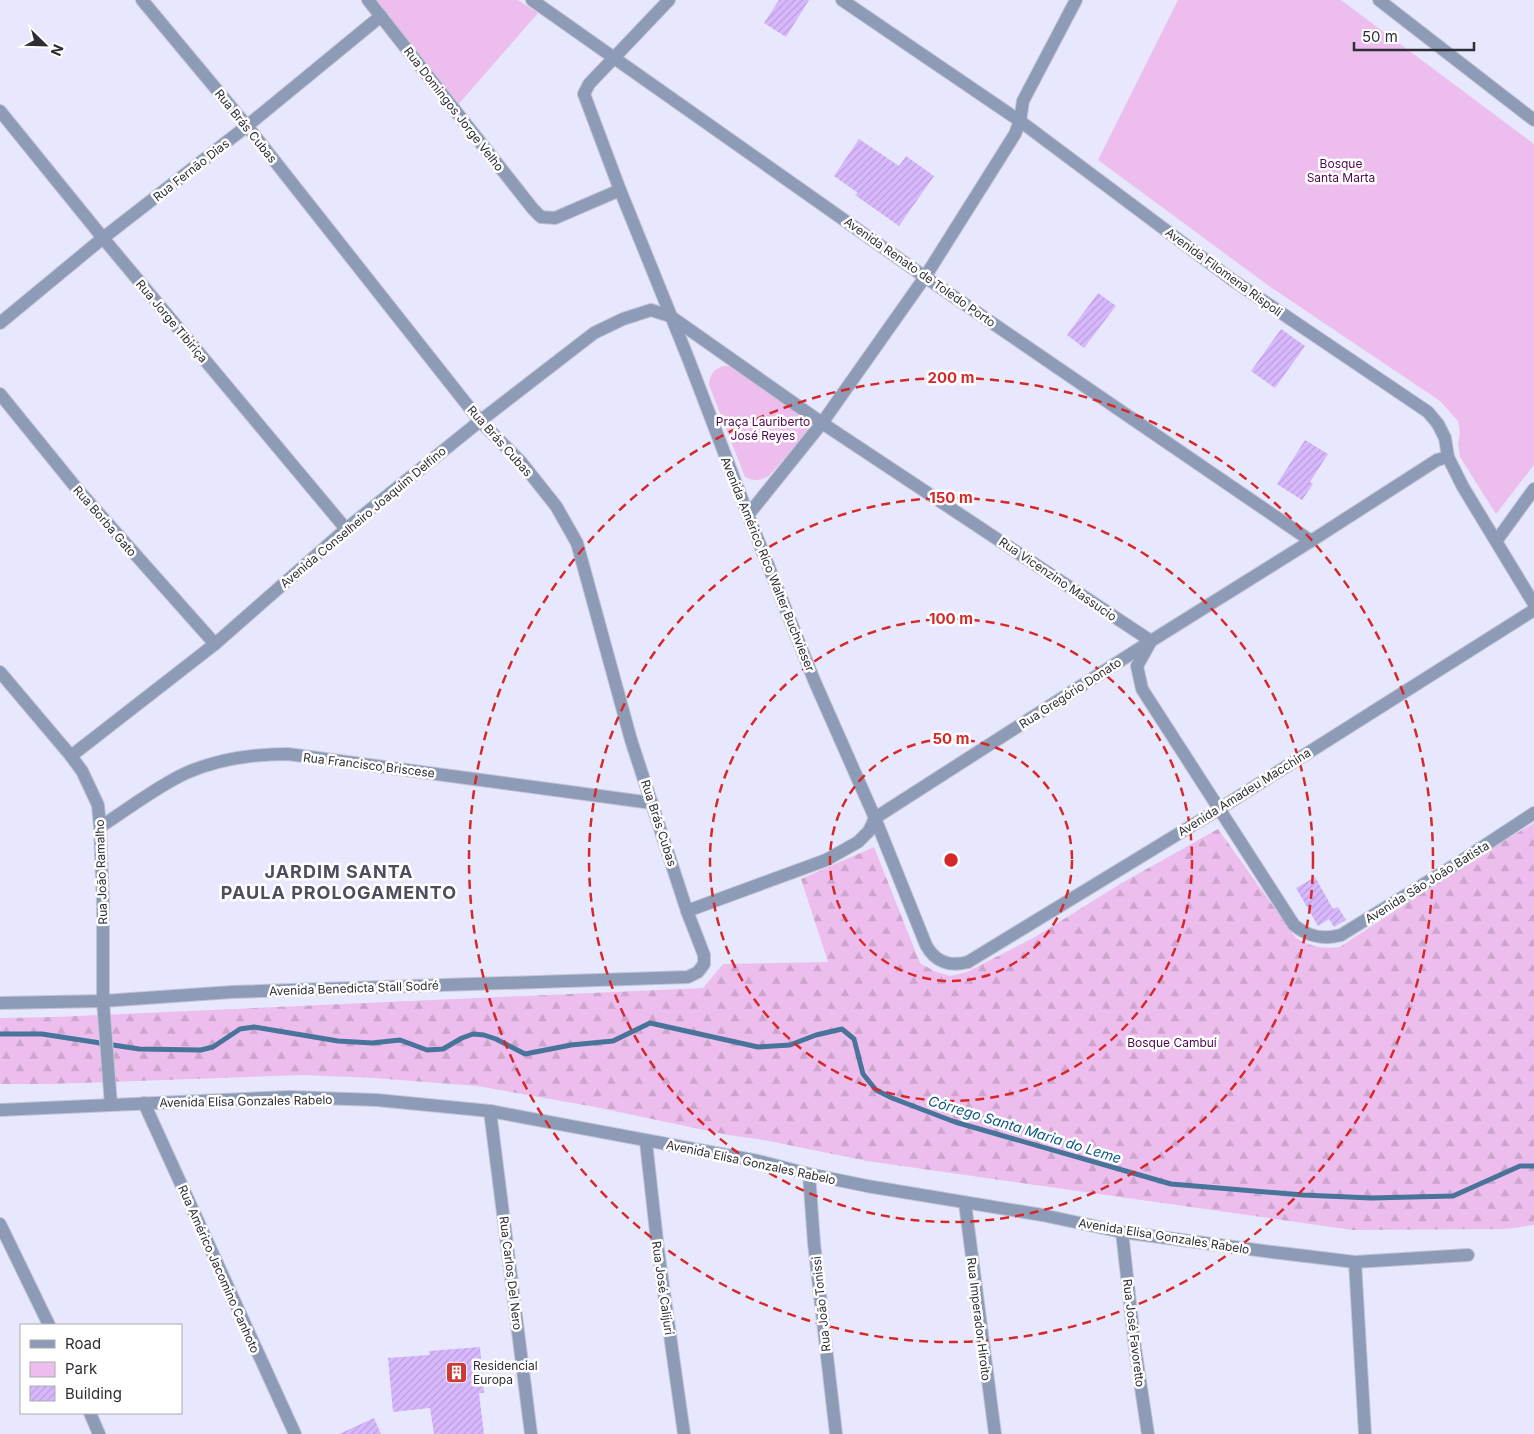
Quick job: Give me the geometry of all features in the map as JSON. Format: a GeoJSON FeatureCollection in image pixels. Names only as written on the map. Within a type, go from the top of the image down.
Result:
{"type":"FeatureCollection","features":[{"type":"Feature","properties":{"kind":"street","name":"Rua Brás Cubas"},"geometry":{"type":"LineString","coordinates":[[142,0],[247,126],[480,421],[521,462],[556,506],[577,543],[631,740],[704,955],[704,964]]}},
{"type":"Feature","properties":{"kind":"street","name":"Rua Domingos Jorge Velho"},"geometry":{"type":"LineString","coordinates":[[368,0],[541,217],[555,218],[620,190]]}},
{"type":"Feature","properties":{"kind":"street","name":"Avenida Renato de Toledo Porto"},"geometry":{"type":"LineString","coordinates":[[532,0],[925,277],[1311,541]]}},
{"type":"Feature","properties":{"kind":"street"},"geometry":{"type":"LineString","coordinates":[[615,58],[669,0]]}},
{"type":"Feature","properties":{"kind":"street","name":"Avenida Filomena Rispoli"},"geometry":{"type":"LineString","coordinates":[[842,0],[1020,121],[1231,279],[1428,412],[1438,424],[1445,438],[1448,457],[1464,487],[1534,604]]}},
{"type":"Feature","properties":{"kind":"street"},"geometry":{"type":"LineString","coordinates":[[748,515],[822,423],[925,277],[1015,134],[1020,121],[1023,101],[1076,0]]}},
{"type":"Feature","properties":{"kind":"street"},"geometry":{"type":"LineString","coordinates":[[1378,0],[1534,120]]}},
{"type":"Feature","properties":{"kind":"street","name":"Rua Fernão Dias"},"geometry":{"type":"LineString","coordinates":[[0,323],[103,238],[247,126],[381,16]]}},
{"type":"Feature","properties":{"kind":"street","name":"Avenida Américo Rico Walter Buchvieser"},"geometry":{"type":"LineString","coordinates":[[615,58],[589,84],[584,94],[620,190],[814,680],[875,818],[926,945],[930,953],[950,965]]}},
{"type":"Feature","properties":{"kind":"street","name":"Rua Jorge Tibiriça"},"geometry":{"type":"LineString","coordinates":[[0,111],[103,238],[346,529]]}},
{"type":"Feature","properties":{"kind":"street","name":"Avenida Conselheiro Joaquim Delfino"},"geometry":{"type":"LineString","coordinates":[[71,756],[214,644],[346,529],[480,421],[594,333],[623,319],[651,310],[670,316]]}},
{"type":"Feature","properties":{"kind":"street","name":"Rua Vicenzino Massucio"},"geometry":{"type":"LineString","coordinates":[[670,316],[822,423],[1151,641]]}},
{"type":"Feature","properties":{"kind":"street","name":"Rua Borba Gato"},"geometry":{"type":"LineString","coordinates":[[0,394],[78,490],[214,644]]}},
{"type":"Feature","properties":{"kind":"street","name":"Rua Gregório Donato"},"geometry":{"type":"LineString","coordinates":[[688,911],[826,860],[858,842],[869,831],[875,818],[1438,460],[1448,457]]}},
{"type":"Feature","properties":{"kind":"street"},"geometry":{"type":"LineString","coordinates":[[1497,540],[1534,489]]}},
{"type":"Feature","properties":{"kind":"street","name":"Avenida Amadeu Macchina"},"geometry":{"type":"LineString","coordinates":[[950,965],[968,962],[1219,809],[1534,610]]}},
{"type":"Feature","properties":{"kind":"street"},"geometry":{"type":"LineString","coordinates":[[1151,641],[1137,666],[1142,689],[1219,809]]}},
{"type":"Feature","properties":{"kind":"street","name":"Rua João Ramalho"},"geometry":{"type":"LineString","coordinates":[[0,672],[71,756],[82,771],[98,805],[103,903],[103,1001],[111,1105]]}},
{"type":"Feature","properties":{"kind":"street","name":"Rua Francisco Briscese"},"geometry":{"type":"LineString","coordinates":[[100,826],[185,774],[218,762],[273,754],[288,754],[652,803]]}},
{"type":"Feature","properties":{"kind":"street","name":"Avenida São João Batista"},"geometry":{"type":"LineString","coordinates":[[1219,809],[1294,925],[1301,930],[1326,938],[1334,937],[1350,930],[1534,814]]}},
{"type":"Feature","properties":{"kind":"street","name":"Avenida Benedicta Stall Sodré"},"geometry":{"type":"LineString","coordinates":[[0,1003],[103,1001],[232,992],[688,977],[698,972],[704,964]]}},
{"type":"Feature","properties":{"kind":"street","name":"Avenida Elisa Gonzales Rabelo"},"geometry":{"type":"LineString","coordinates":[[0,1110],[290,1097],[377,1100],[490,1111],[646,1142],[758,1161],[809,1174],[965,1203],[1042,1215],[1122,1232],[1355,1262],[1468,1255]]}},
{"type":"Feature","properties":{"kind":"street","name":"Rua Américo Jacomino Canhoto"},"geometry":{"type":"LineString","coordinates":[[144,1103],[295,1434]]}},
{"type":"Feature","properties":{"kind":"street","name":"Rua Carlos Del Nero"},"geometry":{"type":"LineString","coordinates":[[490,1111],[531,1434]]}},
{"type":"Feature","properties":{"kind":"street","name":"Rua José Calijuri"},"geometry":{"type":"LineString","coordinates":[[646,1142],[658,1250],[684,1434]]}},
{"type":"Feature","properties":{"kind":"street","name":"Rua João Tonissi"},"geometry":{"type":"LineString","coordinates":[[809,1174],[815,1252],[836,1434]]}},
{"type":"Feature","properties":{"kind":"street","name":"Rua Imperador Hiroito"},"geometry":{"type":"LineString","coordinates":[[965,1203],[995,1434]]}},
{"type":"Feature","properties":{"kind":"street"},"geometry":{"type":"LineString","coordinates":[[0,1224],[49,1324]]}},
{"type":"Feature","properties":{"kind":"street","name":"Rua José Favoretto"},"geometry":{"type":"LineString","coordinates":[[1122,1232],[1135,1348],[1148,1434]]}},
{"type":"Feature","properties":{"kind":"street"},"geometry":{"type":"LineString","coordinates":[[1355,1262],[1365,1434]]}},
{"type":"Feature","properties":{"kind":"street"},"geometry":{"type":"LineString","coordinates":[[90,1414],[99,1434]]}},
{"type":"Feature","properties":{"kind":"green space"},"geometry":{"type":"Polygon","coordinates":[[[377,0],[518,0],[538,13],[457,106],[377,0]]]}},
{"type":"Feature","properties":{"kind":"green space","name":"Bosque Santa Marta"},"geometry":{"type":"Polygon","coordinates":[[[1178,0],[1341,0],[1534,144],[1534,465],[1496,514],[1460,457],[1458,421],[1440,401],[1269,286],[1098,160],[1178,0]]]}},
{"type":"Feature","properties":{"kind":"green space","name":"Praça Lauriberto José Reyes"},"geometry":{"type":"Polygon","coordinates":[[[723,366],[731,366],[810,421],[810,429],[769,476],[763,479],[754,480],[745,477],[709,385],[713,373],[723,366]]]}},
{"type":"Feature","properties":{"kind":"green space","name":"Bosque Cambuí"},"geometry":{"type":"Polygon","coordinates":[[[1534,823],[1534,1225],[1506,1229],[1352,1230],[867,1161],[764,1140],[728,1135],[595,1107],[477,1086],[374,1078],[302,1075],[52,1084],[0,1084],[0,1018],[703,988],[723,964],[828,962],[801,879],[874,847],[920,963],[934,971],[950,976],[967,972],[1035,937],[1120,884],[1218,829],[1296,938],[1317,947],[1340,947],[1461,867],[1534,823]]]}},
{"type":"Feature","properties":{"kind":"building"},"geometry":{"type":"Polygon","coordinates":[[[779,0],[809,0],[786,37],[764,23],[779,0]]]}},
{"type":"Feature","properties":{"kind":"building"},"geometry":{"type":"Polygon","coordinates":[[[859,139],[899,166],[906,156],[934,176],[899,226],[855,195],[858,193],[834,176],[859,139]]]}},
{"type":"Feature","properties":{"kind":"building"},"geometry":{"type":"Polygon","coordinates":[[[1098,293],[1116,306],[1084,348],[1067,335],[1098,293]]]}},
{"type":"Feature","properties":{"kind":"building"},"geometry":{"type":"Polygon","coordinates":[[[1281,329],[1305,346],[1275,388],[1251,371],[1281,329]]]}},
{"type":"Feature","properties":{"kind":"building"},"geometry":{"type":"Polygon","coordinates":[[[1305,440],[1328,454],[1310,482],[1313,484],[1302,500],[1277,484],[1305,440]]]}},
{"type":"Feature","properties":{"kind":"building"},"geometry":{"type":"Polygon","coordinates":[[[1315,877],[1333,909],[1338,907],[1346,920],[1334,927],[1329,919],[1318,926],[1296,888],[1315,877]]]}},
{"type":"Feature","properties":{"kind":"building"},"geometry":{"type":"Polygon","coordinates":[[[480,1347],[484,1393],[479,1393],[484,1434],[434,1434],[430,1408],[393,1412],[388,1358],[430,1355],[429,1351],[480,1347]]]}},
{"type":"Feature","properties":{"kind":"building"},"geometry":{"type":"Polygon","coordinates":[[[374,1418],[381,1434],[339,1434],[374,1418]]]}},
{"type":"Feature","properties":{"kind":"waterway","name":"Córrego Santa Maria do Leme"},"geometry":{"type":"LineString","coordinates":[[0,1034],[42,1034],[139,1049],[201,1050],[213,1047],[240,1029],[254,1027],[338,1041],[372,1043],[400,1040],[427,1050],[443,1049],[473,1034],[496,1039],[525,1054],[571,1045],[613,1041],[650,1023],[758,1047],[790,1045],[816,1035],[842,1029],[854,1039],[863,1074],[876,1090],[892,1098],[955,1122],[1171,1184],[1303,1195],[1371,1198],[1453,1196],[1520,1166],[1534,1166]]}},
{"type":"Feature","properties":{"kind":"place","name":"Residencial Europa"},"geometry":{"type":"Point","coordinates":[457,1372]}},
{"type":"Feature","properties":{"kind":"district","name":"JARDIM SANTA PAULA PROLOGAMENTO"},"geometry":{"type":"Point","coordinates":[339,881]}}]}
